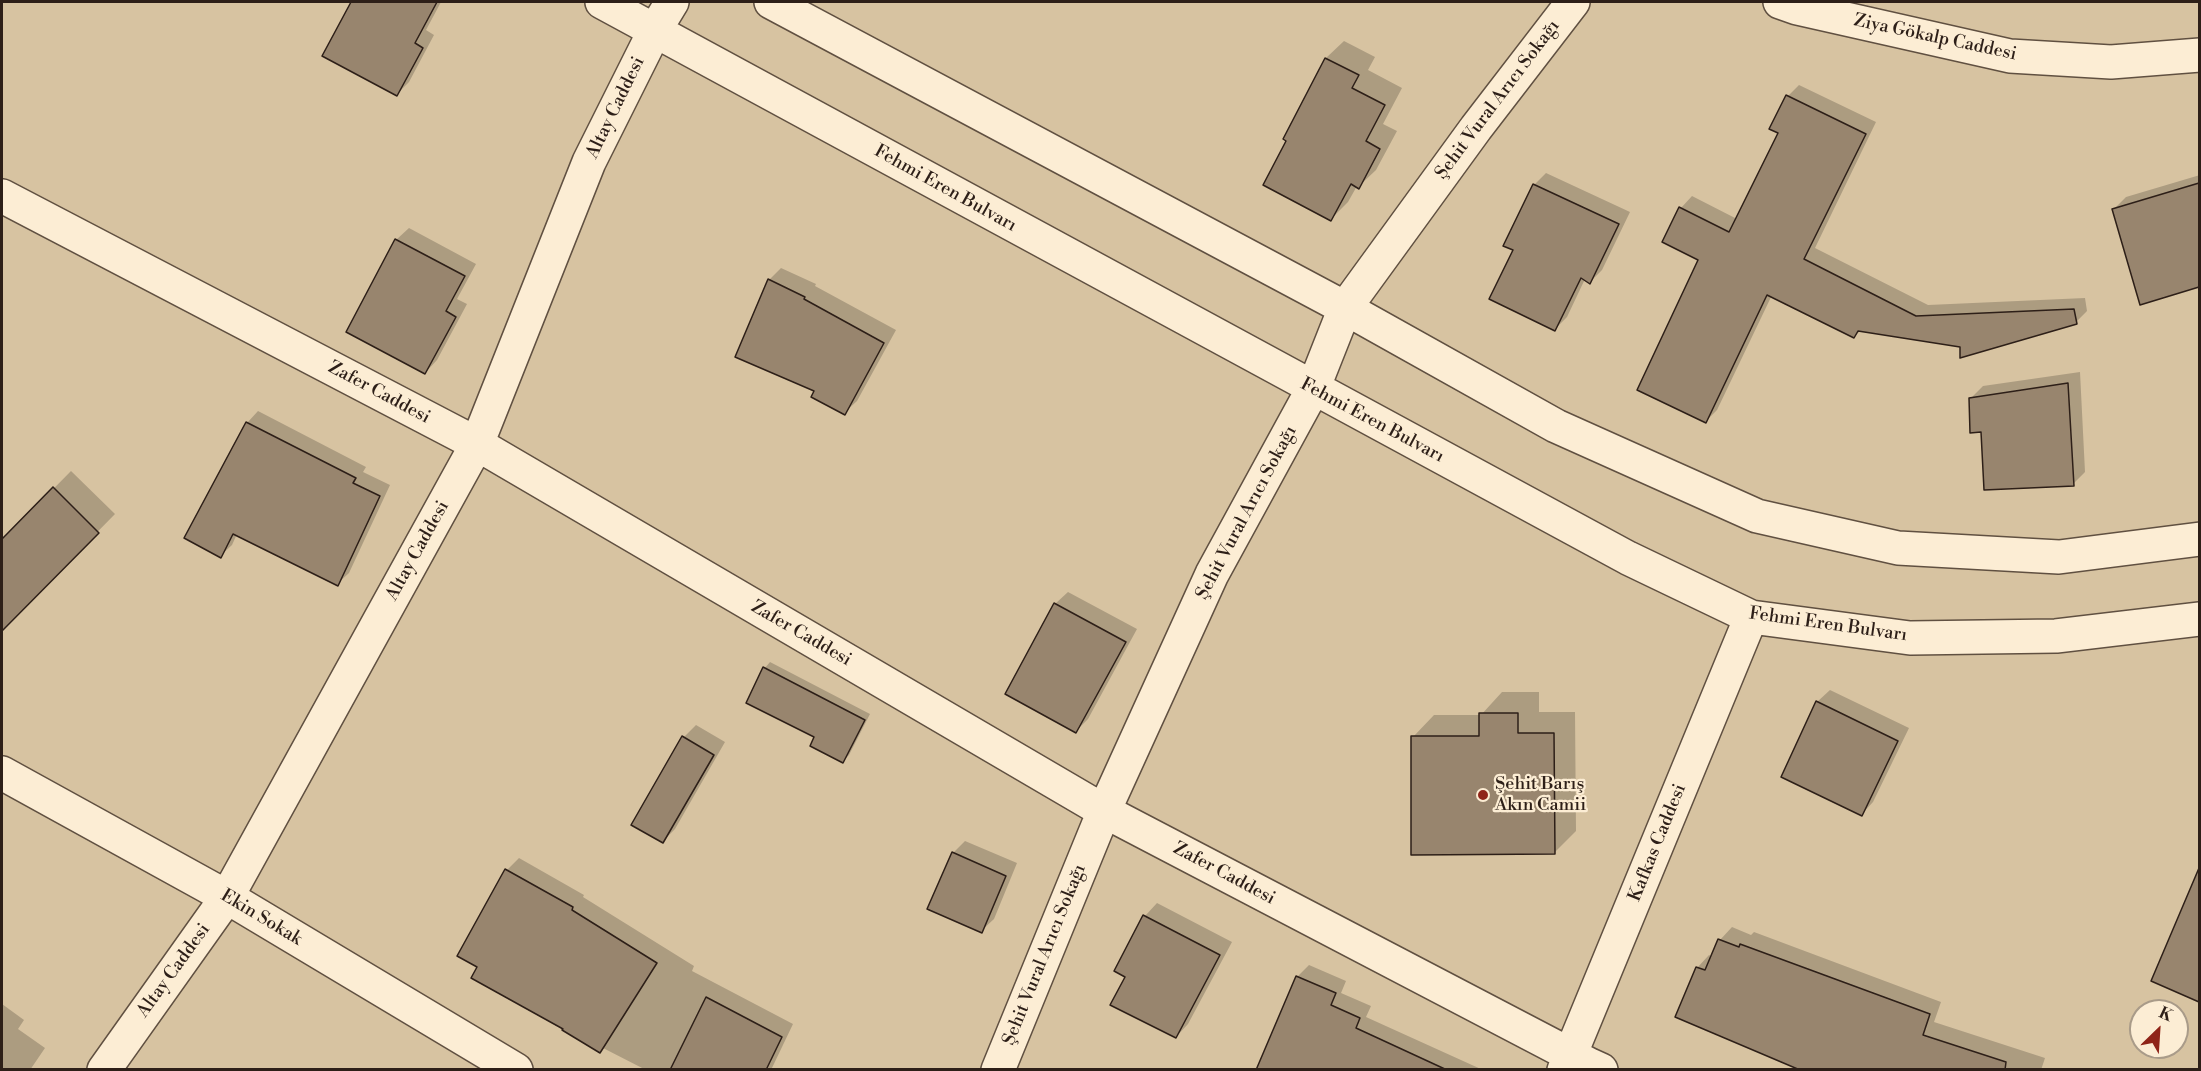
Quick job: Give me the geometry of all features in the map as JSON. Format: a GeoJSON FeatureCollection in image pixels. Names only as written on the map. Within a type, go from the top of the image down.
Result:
{"type":"FeatureCollection","features":[{"type":"Feature","properties":{"kind":"street","name":"Fehmi Eren Bulvarı"},"geometry":{"type":"LineString","coordinates":[[602,2],[1628,558],[1751,617],[1910,638],[2056,636],[2199,619]]}},
{"type":"Feature","properties":{"kind":"street","name":"Altay Caddesi"},"geometry":{"type":"LineString","coordinates":[[104,1070],[227,897],[477,444],[589,162],[655,30],[672,2]]}},
{"type":"Feature","properties":{"kind":"street"},"geometry":{"type":"LineString","coordinates":[[771,2],[1344,308],[1556,426],[1757,516],[1898,548],[2059,557],[2199,539]]}},
{"type":"Feature","properties":{"kind":"street","name":"Şehit Vural Arıcı Sokağı"},"geometry":{"type":"LineString","coordinates":[[998,1070],[1104,811],[1212,574],[1313,389],[1344,308],[1476,128],[1573,2]]}},
{"type":"Feature","properties":{"kind":"street","name":"Ziya Gökalp Caddesi"},"geometry":{"type":"LineString","coordinates":[[1780,2],[1797,8],[2010,56],[2110,62],[2199,55]]}},
{"type":"Feature","properties":{"kind":"street","name":"Zafer Caddesi"},"geometry":{"type":"LineString","coordinates":[[2,196],[477,444],[1104,811],[1568,1062],[1601,1070]]}},
{"type":"Feature","properties":{"kind":"street","name":"Kafkas Caddesi"},"geometry":{"type":"LineString","coordinates":[[1568,1062],[1751,617]]}},
{"type":"Feature","properties":{"kind":"street","name":"Ekin Sokak"},"geometry":{"type":"LineString","coordinates":[[2,773],[227,897],[516,1070]]}},
{"type":"Feature","properties":{"kind":"shaded area"},"geometry":{"type":"Polygon","coordinates":[[[2,2],[2199,2],[2199,1069],[2,1070],[2,2]]]}},
{"type":"Feature","properties":{"kind":"building"},"geometry":{"type":"Polygon","coordinates":[[[351,2],[437,2],[415,43],[423,48],[397,96],[322,56],[351,2]]]}},
{"type":"Feature","properties":{"kind":"building"},"geometry":{"type":"Polygon","coordinates":[[[1325,58],[1359,75],[1352,88],[1385,105],[1366,141],[1380,149],[1359,189],[1351,184],[1331,221],[1263,185],[1286,141],[1283,139],[1325,58]]]}},
{"type":"Feature","properties":{"kind":"building"},"geometry":{"type":"Polygon","coordinates":[[[1786,95],[1866,134],[1804,259],[1916,316],[2074,309],[2077,324],[1960,358],[1960,347],[1858,331],[1854,338],[1767,295],[1706,423],[1637,390],[1698,260],[1662,242],[1679,207],[1729,232],[1778,133],[1769,129],[1786,95]]]}},
{"type":"Feature","properties":{"kind":"building"},"geometry":{"type":"Polygon","coordinates":[[[2199,183],[2199,287],[2140,305],[2112,209],[2199,183]]]}},
{"type":"Feature","properties":{"kind":"building"},"geometry":{"type":"Polygon","coordinates":[[[1533,184],[1619,224],[1590,284],[1581,278],[1555,331],[1489,299],[1513,250],[1503,246],[1533,184]]]}},
{"type":"Feature","properties":{"kind":"building"},"geometry":{"type":"Polygon","coordinates":[[[395,239],[465,276],[446,311],[456,317],[425,374],[346,332],[395,239]]]}},
{"type":"Feature","properties":{"kind":"building"},"geometry":{"type":"Polygon","coordinates":[[[768,279],[805,297],[804,299],[884,343],[845,415],[811,397],[814,391],[735,357],[768,279]]]}},
{"type":"Feature","properties":{"kind":"building"},"geometry":{"type":"Polygon","coordinates":[[[2068,383],[2074,486],[1984,490],[1981,432],[1970,433],[1969,398],[2068,383]]]}},
{"type":"Feature","properties":{"kind":"building"},"geometry":{"type":"Polygon","coordinates":[[[246,422],[356,478],[353,483],[380,496],[338,586],[233,534],[221,558],[184,538],[246,422]]]}},
{"type":"Feature","properties":{"kind":"building"},"geometry":{"type":"Polygon","coordinates":[[[53,487],[99,533],[2,631],[2,539],[53,487]]]}},
{"type":"Feature","properties":{"kind":"building"},"geometry":{"type":"Polygon","coordinates":[[[1054,603],[1126,642],[1076,733],[1005,694],[1054,603]]]}},
{"type":"Feature","properties":{"kind":"building"},"geometry":{"type":"Polygon","coordinates":[[[763,667],[865,720],[843,763],[810,746],[814,737],[746,703],[763,667]]]}},
{"type":"Feature","properties":{"kind":"building"},"geometry":{"type":"Polygon","coordinates":[[[1816,701],[1898,741],[1862,816],[1781,777],[1816,701]]]}},
{"type":"Feature","properties":{"kind":"building","name":"Şehit Barış Akın Camii"},"geometry":{"type":"Polygon","coordinates":[[[1479,713],[1518,713],[1518,733],[1554,733],[1555,854],[1411,855],[1411,736],[1479,736],[1479,713]]]}},
{"type":"Feature","properties":{"kind":"building"},"geometry":{"type":"Polygon","coordinates":[[[682,736],[714,755],[663,843],[631,825],[682,736]]]}},
{"type":"Feature","properties":{"kind":"building"},"geometry":{"type":"Polygon","coordinates":[[[952,852],[1006,876],[982,933],[927,909],[952,852]]]}},
{"type":"Feature","properties":{"kind":"building"},"geometry":{"type":"Polygon","coordinates":[[[2199,868],[2199,1002],[2151,981],[2199,868]]]}},
{"type":"Feature","properties":{"kind":"building"},"geometry":{"type":"Polygon","coordinates":[[[505,869],[573,907],[572,910],[657,963],[600,1053],[563,1029],[471,978],[477,967],[457,956],[505,869]]]}},
{"type":"Feature","properties":{"kind":"building"},"geometry":{"type":"Polygon","coordinates":[[[1143,915],[1220,955],[1176,1038],[1110,1005],[1125,977],[1114,971],[1143,915]]]}},
{"type":"Feature","properties":{"kind":"building"},"geometry":{"type":"Polygon","coordinates":[[[1718,939],[1739,947],[1740,944],[1930,1014],[1923,1035],[2006,1062],[2005,1070],[1800,1070],[1675,1017],[1696,967],[1705,970],[1718,939]]]}},
{"type":"Feature","properties":{"kind":"building"},"geometry":{"type":"Polygon","coordinates":[[[1296,976],[1336,993],[1331,1005],[1360,1018],[1356,1028],[1447,1070],[1256,1070],[1296,976]]]}},
{"type":"Feature","properties":{"kind":"building"},"geometry":{"type":"Polygon","coordinates":[[[706,997],[782,1037],[766,1070],[670,1070],[706,997]]]}},
{"type":"Feature","properties":{"kind":"place","name":"Şehit Barış Akın Camii"},"geometry":{"type":"Point","coordinates":[1483,795]}}]}
